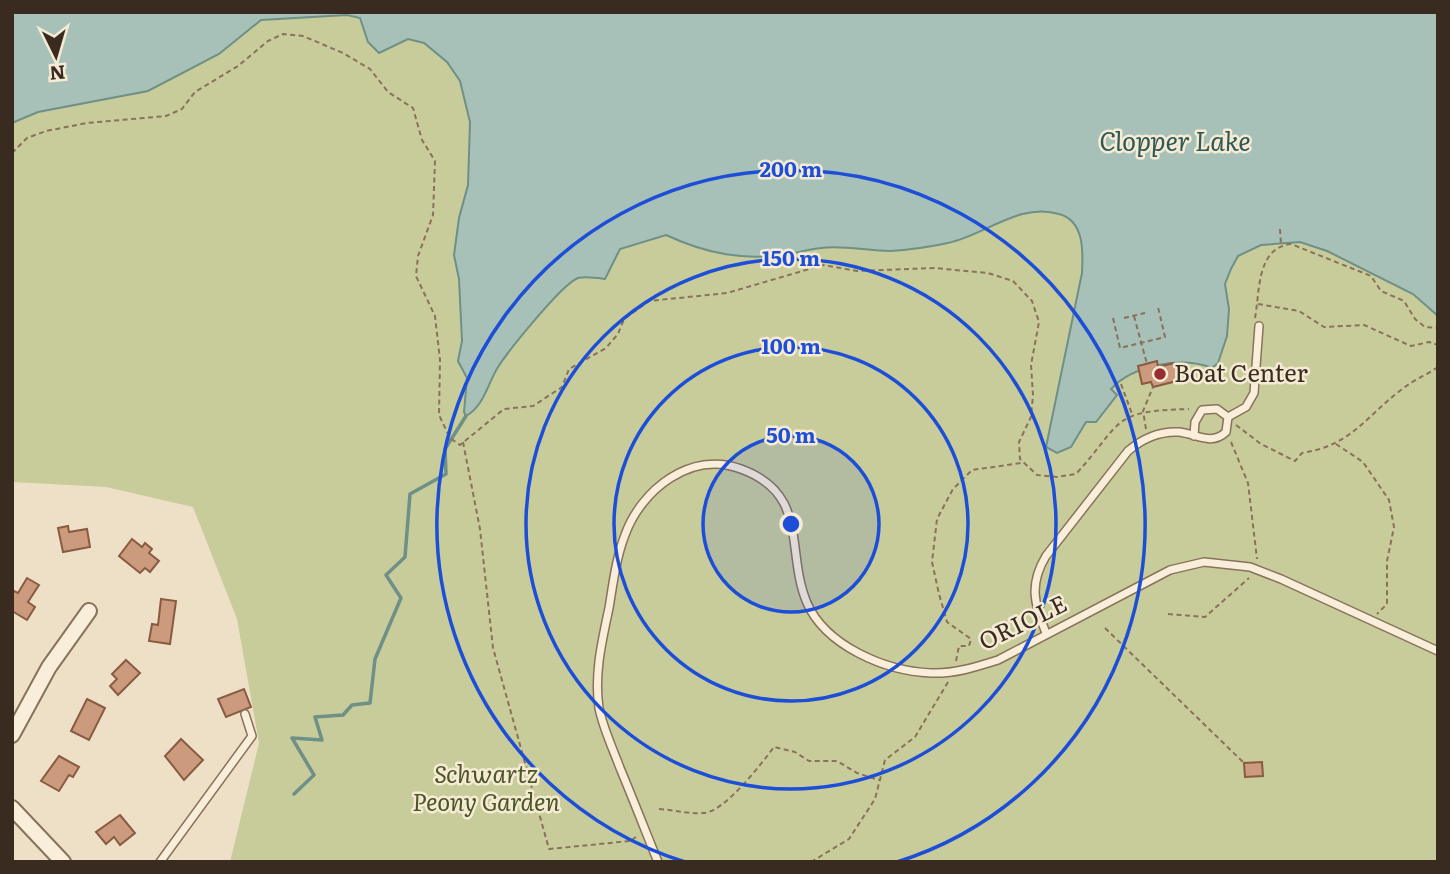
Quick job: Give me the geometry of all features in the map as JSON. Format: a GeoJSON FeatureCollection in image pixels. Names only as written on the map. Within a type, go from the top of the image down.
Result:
{"type":"FeatureCollection","features":[{"type":"Feature","properties":{"kind":"street"},"geometry":{"type":"LineString","coordinates":[[12,735],[49,667],[89,611]]}},
{"type":"Feature","properties":{"kind":"street"},"geometry":{"type":"LineString","coordinates":[[12,808],[63,862]]}},
{"type":"Feature","properties":{"kind":"lane"},"geometry":{"type":"LineString","coordinates":[[1229,416],[1246,407],[1254,393],[1259,326]]}},
{"type":"Feature","properties":{"kind":"lane"},"geometry":{"type":"LineString","coordinates":[[1194,436],[1195,422],[1202,410],[1217,409],[1229,416]]}},
{"type":"Feature","properties":{"kind":"lane"},"geometry":{"type":"LineString","coordinates":[[1046,634],[1033,597],[1038,569],[1128,451],[1141,440],[1163,433],[1216,439],[1226,432],[1229,416]]}},
{"type":"Feature","properties":{"kind":"lane","name":"ORIOLE"},"geometry":{"type":"LineString","coordinates":[[657,862],[600,712],[598,663],[625,535],[646,500],[677,473],[697,465],[717,464],[739,468],[757,476],[774,490],[786,505],[793,524],[805,599],[815,619],[857,652],[885,663],[930,673],[954,672],[998,660],[1180,567],[1216,563],[1258,570],[1438,651]]}},
{"type":"Feature","properties":{"kind":"lane"},"geometry":{"type":"LineString","coordinates":[[160,862],[252,736],[245,714]]}},
{"type":"Feature","properties":{"kind":"path"},"geometry":{"type":"LineString","coordinates":[[12,153],[27,138],[46,131],[98,121],[166,116],[182,109],[195,92],[238,66],[268,41],[283,34],[303,36],[343,53],[370,69],[388,92],[413,108],[422,140],[435,161],[433,215],[418,256],[416,276],[435,316],[440,360],[439,415],[450,439],[460,445],[504,409],[534,406],[562,387],[569,369],[606,348],[618,334],[624,319],[649,301],[727,293],[823,265],[857,271],[934,268],[988,273],[1013,281],[1032,301],[1039,321],[1031,365],[1031,417],[1019,442],[1022,463],[1037,475],[1057,477],[1076,474],[1111,428],[1132,415],[1143,411],[1199,409]]}},
{"type":"Feature","properties":{"kind":"path"},"geometry":{"type":"LineString","coordinates":[[1280,229],[1281,245]]}},
{"type":"Feature","properties":{"kind":"path"},"geometry":{"type":"LineString","coordinates":[[1259,326],[1254,324],[1264,260],[1281,245],[1291,244],[1371,276],[1381,291],[1405,301],[1415,319],[1425,327],[1438,328]]}},
{"type":"Feature","properties":{"kind":"path"},"geometry":{"type":"LineString","coordinates":[[1258,304],[1299,311],[1324,327],[1364,325],[1411,346],[1429,342],[1438,345]]}},
{"type":"Feature","properties":{"kind":"path"},"geometry":{"type":"LineString","coordinates":[[1113,318],[1120,348],[1154,340],[1165,337],[1158,307]]}},
{"type":"Feature","properties":{"kind":"path"},"geometry":{"type":"LineString","coordinates":[[1124,318],[1145,313]]}},
{"type":"Feature","properties":{"kind":"path"},"geometry":{"type":"LineString","coordinates":[[1134,316],[1147,364]]}},
{"type":"Feature","properties":{"kind":"path"},"geometry":{"type":"LineString","coordinates":[[1229,416],[1236,426],[1261,444],[1295,461],[1302,453],[1336,444],[1358,431],[1400,390],[1438,367]]}},
{"type":"Feature","properties":{"kind":"path"},"geometry":{"type":"LineString","coordinates":[[1121,384],[1132,415]]}},
{"type":"Feature","properties":{"kind":"path"},"geometry":{"type":"LineString","coordinates":[[1142,421],[1143,411],[1153,387]]}},
{"type":"Feature","properties":{"kind":"path"},"geometry":{"type":"LineString","coordinates":[[1168,614],[1205,617],[1258,570],[1248,483],[1226,432]]}},
{"type":"Feature","properties":{"kind":"path"},"geometry":{"type":"LineString","coordinates":[[463,441],[480,529],[493,648],[549,849],[630,841],[645,830]]}},
{"type":"Feature","properties":{"kind":"path"},"geometry":{"type":"LineString","coordinates":[[1336,444],[1363,462],[1389,500],[1394,527],[1387,561],[1387,604],[1372,620]]}},
{"type":"Feature","properties":{"kind":"path"},"geometry":{"type":"LineString","coordinates":[[811,862],[849,839],[875,799],[885,760],[915,737],[954,672],[959,646],[969,646],[971,639],[947,622],[939,594],[932,562],[937,519],[953,489],[972,470],[1022,463]]}},
{"type":"Feature","properties":{"kind":"path"},"geometry":{"type":"LineString","coordinates":[[1105,628],[1244,764]]}},
{"type":"Feature","properties":{"kind":"path"},"geometry":{"type":"LineString","coordinates":[[659,809],[705,814],[731,796],[760,767],[774,747],[795,752],[809,761],[837,761],[857,773],[880,781]]}},
{"type":"Feature","properties":{"kind":"green space","name":"Schwartz Peony Garden"},"geometry":{"type":"Polygon","coordinates":[[[12,12],[1438,12],[1438,862],[230,862],[259,743],[237,619],[193,507],[106,487],[12,482],[12,12]]]}},
{"type":"Feature","properties":{"kind":"water","name":"Clopper Lake"},"geometry":{"type":"Polygon","coordinates":[[[12,12],[1438,12],[1438,316],[1413,294],[1327,251],[1300,242],[1261,245],[1238,256],[1225,284],[1229,309],[1227,336],[1218,363],[1212,368],[1200,364],[1173,363],[1132,374],[1111,389],[1117,395],[1096,422],[1086,422],[1071,447],[1057,453],[1046,447],[1082,273],[1081,239],[1074,223],[1067,218],[1045,211],[1030,212],[962,239],[919,248],[890,251],[830,247],[757,257],[711,251],[666,235],[620,249],[605,279],[581,277],[560,292],[513,347],[498,367],[477,406],[466,416],[464,412],[467,378],[458,361],[462,341],[459,279],[454,255],[459,218],[468,185],[470,122],[460,81],[447,62],[424,43],[408,39],[379,53],[368,42],[360,18],[347,15],[261,20],[219,54],[148,91],[38,112],[12,123],[12,12]]]}},
{"type":"Feature","properties":{"kind":"building","name":"Boat Center"},"geometry":{"type":"Polygon","coordinates":[[[1157,361],[1158,367],[1174,363],[1181,380],[1153,387],[1151,382],[1142,384],[1138,366],[1157,361]]]}},
{"type":"Feature","properties":{"kind":"building"},"geometry":{"type":"Polygon","coordinates":[[[68,526],[69,532],[87,529],[90,547],[63,552],[58,528],[68,526]]]}},
{"type":"Feature","properties":{"kind":"building"},"geometry":{"type":"Polygon","coordinates":[[[132,539],[142,547],[145,543],[152,549],[149,553],[159,561],[150,572],[145,568],[140,573],[119,556],[132,539]]]}},
{"type":"Feature","properties":{"kind":"building"},"geometry":{"type":"Polygon","coordinates":[[[27,578],[39,585],[28,602],[35,607],[27,620],[12,611],[12,590],[18,593],[27,578]]]}},
{"type":"Feature","properties":{"kind":"building"},"geometry":{"type":"Polygon","coordinates":[[[161,599],[176,601],[170,644],[149,641],[152,624],[158,625],[161,599]]]}},
{"type":"Feature","properties":{"kind":"building"},"geometry":{"type":"Polygon","coordinates":[[[126,660],[140,673],[118,695],[110,686],[117,679],[112,674],[126,660]]]}},
{"type":"Feature","properties":{"kind":"building"},"geometry":{"type":"Polygon","coordinates":[[[244,689],[251,707],[226,717],[218,699],[244,689]]]}},
{"type":"Feature","properties":{"kind":"building"},"geometry":{"type":"Polygon","coordinates":[[[87,699],[105,708],[89,740],[71,731],[87,699]]]}},
{"type":"Feature","properties":{"kind":"building"},"geometry":{"type":"Polygon","coordinates":[[[181,739],[203,760],[184,780],[165,756],[181,739]]]}},
{"type":"Feature","properties":{"kind":"building"},"geometry":{"type":"Polygon","coordinates":[[[59,756],[79,767],[73,777],[69,775],[59,791],[41,781],[59,756]]]}},
{"type":"Feature","properties":{"kind":"building"},"geometry":{"type":"Polygon","coordinates":[[[1262,762],[1263,776],[1245,777],[1244,763],[1262,762]]]}},
{"type":"Feature","properties":{"kind":"building"},"geometry":{"type":"Polygon","coordinates":[[[120,815],[135,833],[120,845],[114,837],[106,844],[96,832],[120,815]]]}},
{"type":"Feature","properties":{"kind":"waterway"},"geometry":{"type":"LineString","coordinates":[[294,794],[314,775],[292,738],[322,740],[315,717],[343,715],[352,705],[370,703],[375,659],[401,598],[386,575],[405,557],[410,494],[446,474],[445,449],[466,416]]}},
{"type":"Feature","properties":{"kind":"place","name":"Boat Center"},"geometry":{"type":"Point","coordinates":[1160,374]}}]}
